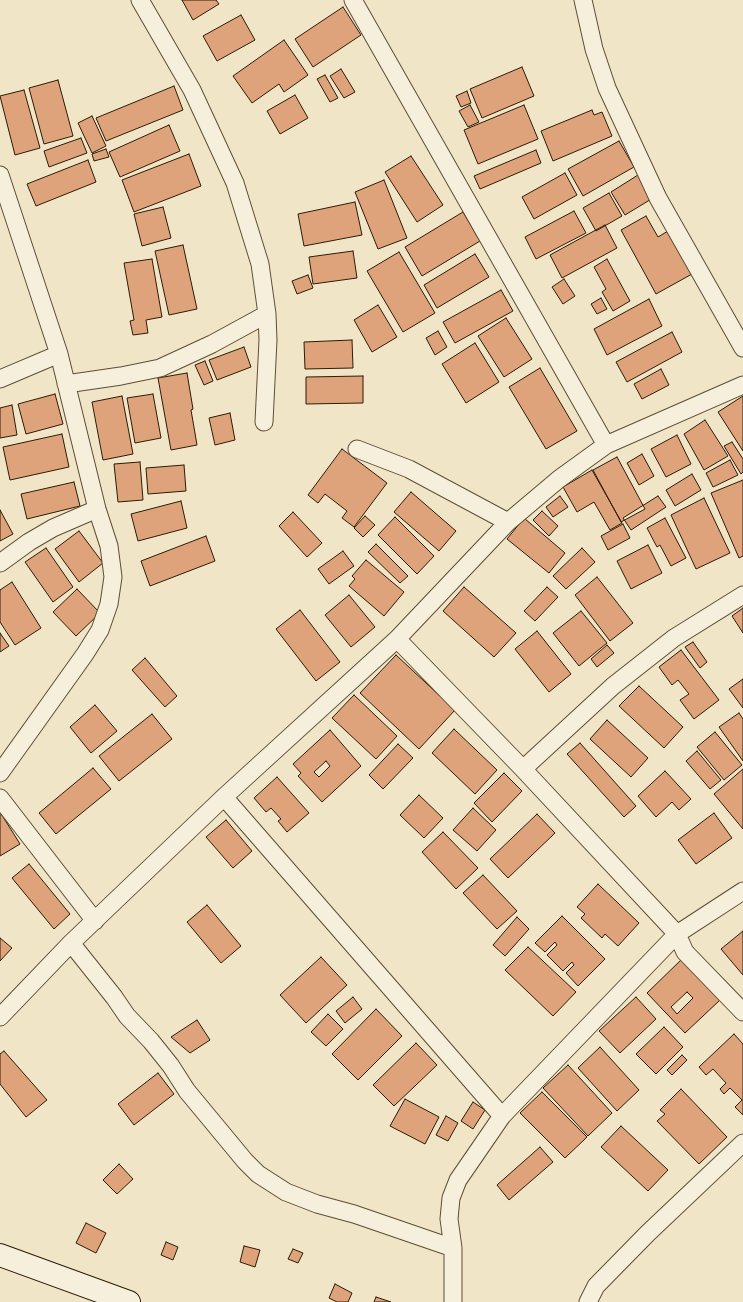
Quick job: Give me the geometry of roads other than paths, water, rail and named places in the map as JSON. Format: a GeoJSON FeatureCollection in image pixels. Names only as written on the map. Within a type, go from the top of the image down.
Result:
{"type":"FeatureCollection","features":[{"type":"Feature","properties":{"kind":"street"},"geometry":{"type":"LineString","coordinates":[[140,0],[192,90],[235,183],[260,264],[267,314],[268,340],[264,422]]}},
{"type":"Feature","properties":{"kind":"street"},"geometry":{"type":"LineString","coordinates":[[353,0],[606,445]]}},
{"type":"Feature","properties":{"kind":"street"},"geometry":{"type":"LineString","coordinates":[[583,0],[594,49],[607,88],[658,198],[743,348]]}},
{"type":"Feature","properties":{"kind":"street"},"geometry":{"type":"LineString","coordinates":[[0,175],[59,354],[97,509],[109,546],[113,577],[110,604],[100,630],[86,654],[0,773]]}},
{"type":"Feature","properties":{"kind":"street"},"geometry":{"type":"LineString","coordinates":[[66,384],[160,368],[212,344],[267,314]]}},
{"type":"Feature","properties":{"kind":"street"},"geometry":{"type":"LineString","coordinates":[[0,379],[59,354]]}},
{"type":"Feature","properties":{"kind":"street"},"geometry":{"type":"LineString","coordinates":[[0,1017],[71,943],[224,797],[397,639],[508,522],[559,479],[606,445],[743,385]]}},
{"type":"Feature","properties":{"kind":"street"},"geometry":{"type":"LineString","coordinates":[[357,449],[409,469],[508,522]]}},
{"type":"Feature","properties":{"kind":"street"},"geometry":{"type":"LineString","coordinates":[[0,563],[29,542],[53,528],[97,509]]}},
{"type":"Feature","properties":{"kind":"street"},"geometry":{"type":"LineString","coordinates":[[523,769],[613,686],[674,638],[743,595]]}},
{"type":"Feature","properties":{"kind":"street"},"geometry":{"type":"LineString","coordinates":[[397,639],[523,769],[677,934],[685,952],[743,1012]]}},
{"type":"Feature","properties":{"kind":"street"},"geometry":{"type":"LineString","coordinates":[[224,797],[502,1116]]}},
{"type":"Feature","properties":{"kind":"street"},"geometry":{"type":"LineString","coordinates":[[0,798],[95,921]]}},
{"type":"Feature","properties":{"kind":"street"},"geometry":{"type":"LineString","coordinates":[[453,1302],[453,1248],[449,1219],[452,1198],[458,1180],[502,1116],[677,934],[743,891]]}},
{"type":"Feature","properties":{"kind":"street"},"geometry":{"type":"LineString","coordinates":[[71,943],[127,1016],[151,1041],[171,1066],[187,1091],[245,1161],[258,1174],[286,1192],[317,1204],[354,1214],[453,1248]]}},
{"type":"Feature","properties":{"kind":"street"},"geometry":{"type":"LineString","coordinates":[[588,1302],[596,1286],[642,1239],[743,1144]]}},
{"type":"Feature","properties":{"kind":"street"},"geometry":{"type":"LineString","coordinates":[[0,1255],[129,1302]]}}]}
